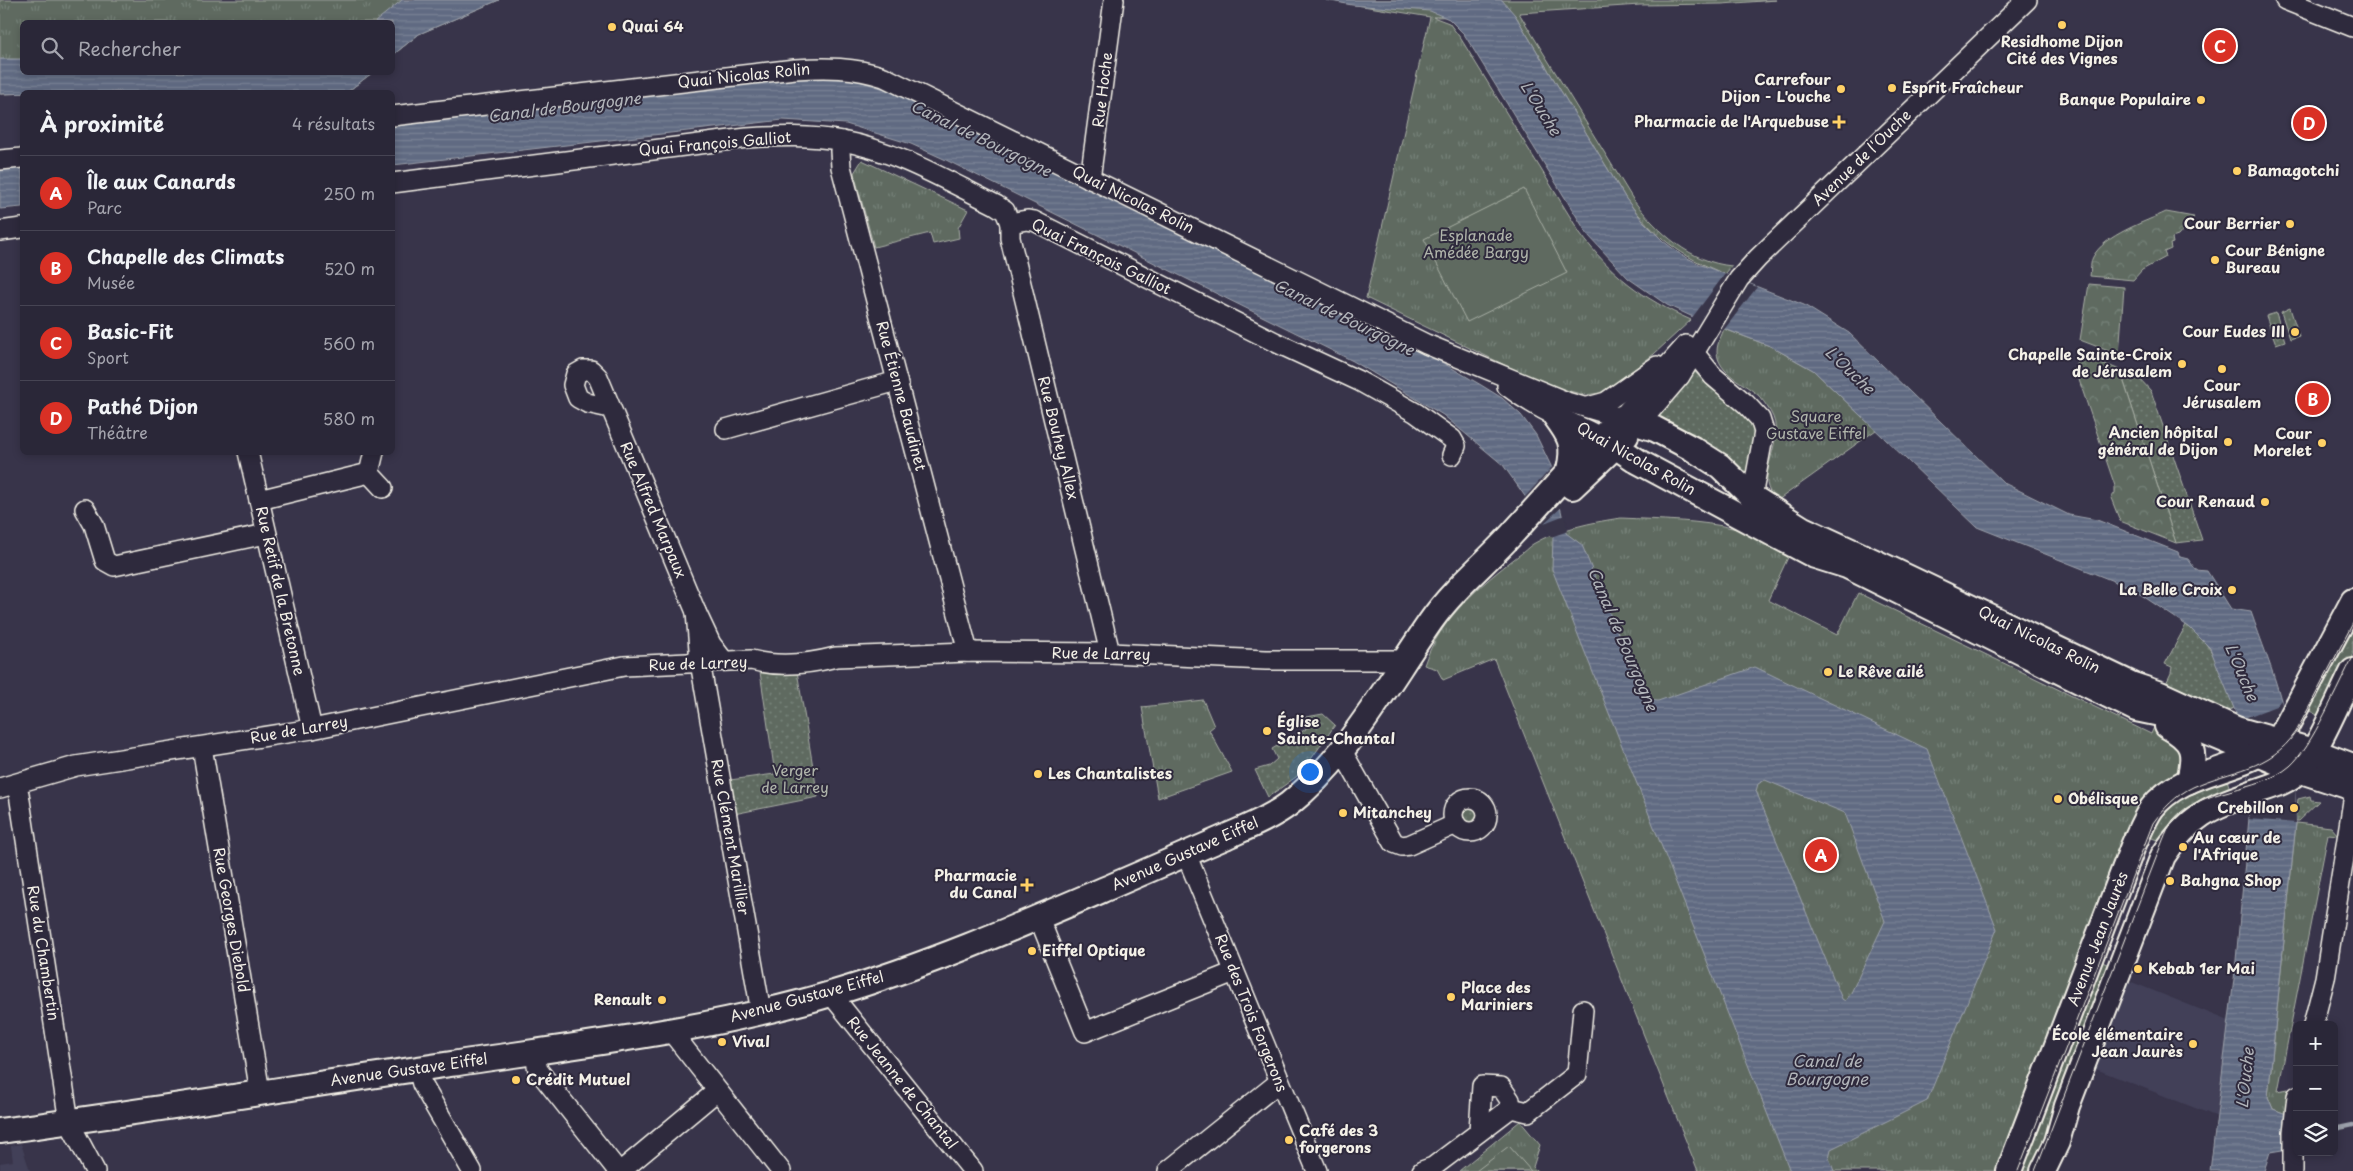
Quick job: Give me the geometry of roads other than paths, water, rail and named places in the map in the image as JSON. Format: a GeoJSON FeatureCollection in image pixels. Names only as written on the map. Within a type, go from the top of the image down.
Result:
{"type":"FeatureCollection","features":[{"type":"Feature","properties":{"kind":"main road"},"geometry":{"type":"LineString","coordinates":[[1554,416],[1569,436],[1571,443],[1566,479]]}},
{"type":"Feature","properties":{"kind":"main road","name":"Avenue Gustave Eiffel"},"geometry":{"type":"LineString","coordinates":[[0,1131],[534,1052],[670,1030],[761,1012],[831,994],[895,974],[1039,918],[1272,816],[1292,801],[1342,751],[1406,660],[1432,619],[1460,586],[1566,479],[1620,430]]}},
{"type":"Feature","properties":{"kind":"main road","name":"Quai Nicolas Rolin"},"geometry":{"type":"LineString","coordinates":[[1620,430],[1689,462],[1752,497],[1800,538],[1815,556],[1847,566],[2012,637],[2078,670],[2136,709],[2165,715],[2270,745]]}},
{"type":"Feature","properties":{"kind":"main road","name":"Quai Nicolas Rolin"},"geometry":{"type":"LineString","coordinates":[[1620,430],[1639,462],[1800,538]]}},
{"type":"Feature","properties":{"kind":"main road"},"geometry":{"type":"LineString","coordinates":[[2270,745],[2353,601]]}},
{"type":"Feature","properties":{"kind":"main road","name":"Quai Nicolas Rolin"},"geometry":{"type":"LineString","coordinates":[[2078,670],[2160,694],[2270,745]]}},
{"type":"Feature","properties":{"kind":"main road"},"geometry":{"type":"LineString","coordinates":[[2270,745],[2325,727],[2353,671]]}},
{"type":"Feature","properties":{"kind":"main road"},"geometry":{"type":"LineString","coordinates":[[2136,709],[2183,735],[2190,744],[2193,759],[2189,781]]}},
{"type":"Feature","properties":{"kind":"main road"},"geometry":{"type":"LineString","coordinates":[[2270,745],[2353,766]]}},
{"type":"Feature","properties":{"kind":"main road"},"geometry":{"type":"LineString","coordinates":[[2270,745],[2296,771],[2353,788]]}},
{"type":"Feature","properties":{"kind":"main road"},"geometry":{"type":"LineString","coordinates":[[2270,745],[2296,771]]}},
{"type":"Feature","properties":{"kind":"main road","name":"Avenue Jean Jaurès"},"geometry":{"type":"LineString","coordinates":[[2009,1171],[2142,825],[2151,810],[2162,798],[2189,781],[2270,745]]}},
{"type":"Feature","properties":{"kind":"main road"},"geometry":{"type":"LineString","coordinates":[[2043,1171],[2057,1142],[2067,1106],[2164,856],[2173,841],[2202,812],[2284,781],[2296,771]]}},
{"type":"Feature","properties":{"kind":"street","name":"Rue Hoche"},"geometry":{"type":"LineString","coordinates":[[1090,179],[1102,102],[1114,0]]}},
{"type":"Feature","properties":{"kind":"street","name":"Avenue de l'Ouche"},"geometry":{"type":"LineString","coordinates":[[1620,430],[1656,406],[1691,349],[1709,326],[1739,279],[1758,258],[2027,0]]}},
{"type":"Feature","properties":{"kind":"street"},"geometry":{"type":"LineString","coordinates":[[2285,0],[2353,27]]}},
{"type":"Feature","properties":{"kind":"street","name":"Quai Nicolas Rolin"},"geometry":{"type":"LineString","coordinates":[[395,116],[795,69],[848,68],[884,78],[1426,344],[1567,402],[1588,407],[1620,430]]}},
{"type":"Feature","properties":{"kind":"street","name":"Quai François Galliot"},"geometry":{"type":"LineString","coordinates":[[395,183],[747,138],[792,135],[842,141],[888,154],[996,205],[1005,211],[1010,223],[1027,220],[1034,221],[1275,342],[1359,381],[1416,413],[1452,439],[1456,446],[1452,455]]}},
{"type":"Feature","properties":{"kind":"street","name":"Rue Étienne Baudinet"},"geometry":{"type":"LineString","coordinates":[[842,141],[840,151],[841,167],[968,652]]}},
{"type":"Feature","properties":{"kind":"street"},"geometry":{"type":"LineString","coordinates":[[0,160],[20,158]]}},
{"type":"Feature","properties":{"kind":"street","name":"Rue Bouhey Allex"},"geometry":{"type":"LineString","coordinates":[[1010,223],[1012,248],[1110,653]]}},
{"type":"Feature","properties":{"kind":"street"},"geometry":{"type":"LineString","coordinates":[[0,231],[20,228]]}},
{"type":"Feature","properties":{"kind":"street","name":"Avenue de l'Ouche"},"geometry":{"type":"LineString","coordinates":[[1588,407],[1606,402],[1691,349]]}},
{"type":"Feature","properties":{"kind":"street"},"geometry":{"type":"LineString","coordinates":[[1691,349],[1713,376],[1746,404],[1760,419],[1764,432],[1752,497]]}},
{"type":"Feature","properties":{"kind":"street","name":"Quai Nicolas Rolin"},"geometry":{"type":"LineString","coordinates":[[1479,367],[1554,416],[1620,430]]}},
{"type":"Feature","properties":{"kind":"street"},"geometry":{"type":"LineString","coordinates":[[726,429],[897,381]]}},
{"type":"Feature","properties":{"kind":"street"},"geometry":{"type":"LineString","coordinates":[[1506,386],[1593,422],[1620,430]]}},
{"type":"Feature","properties":{"kind":"street","name":"Rue Alfred Marpaux"},"geometry":{"type":"LineString","coordinates":[[610,408],[696,612],[711,644],[724,661]]}},
{"type":"Feature","properties":{"kind":"street","name":"Rue Retif de la Bretonne"},"geometry":{"type":"LineString","coordinates":[[249,455],[312,729]]}},
{"type":"Feature","properties":{"kind":"street"},"geometry":{"type":"LineString","coordinates":[[369,473],[373,455]]}},
{"type":"Feature","properties":{"kind":"street"},"geometry":{"type":"LineString","coordinates":[[259,500],[369,473]]}},
{"type":"Feature","properties":{"kind":"street"},"geometry":{"type":"LineString","coordinates":[[369,473],[383,488]]}},
{"type":"Feature","properties":{"kind":"street"},"geometry":{"type":"LineString","coordinates":[[84,508],[94,525],[105,561],[114,566],[266,534]]}},
{"type":"Feature","properties":{"kind":"street","name":"Rue Alfred Marpaux"},"geometry":{"type":"LineString","coordinates":[[696,612],[700,662]]}},
{"type":"Feature","properties":{"kind":"street","name":"Rue de Larrey"},"geometry":{"type":"LineString","coordinates":[[7,786],[83,765],[312,729],[624,666],[751,660],[766,664],[817,662],[836,656],[968,652],[1110,653],[1266,660],[1406,660]]}},
{"type":"Feature","properties":{"kind":"street","name":"Rue Clément Marillier"},"geometry":{"type":"LineString","coordinates":[[700,662],[761,1012]]}},
{"type":"Feature","properties":{"kind":"street","name":"Rue Georges Diebold"},"geometry":{"type":"LineString","coordinates":[[202,747],[260,1092]]}},
{"type":"Feature","properties":{"kind":"street"},"geometry":{"type":"LineString","coordinates":[[1342,751],[1394,843],[1402,846],[1409,845],[1456,824]]}},
{"type":"Feature","properties":{"kind":"street","name":"Rue du Chambertin"},"geometry":{"type":"LineString","coordinates":[[7,786],[19,794],[69,1122],[95,1171]]}},
{"type":"Feature","properties":{"kind":"street"},"geometry":{"type":"LineString","coordinates":[[2314,1021],[2325,978],[2353,801]]}},
{"type":"Feature","properties":{"kind":"street","name":"Rue des Trois Forgerons"},"geometry":{"type":"LineString","coordinates":[[1186,854],[1278,1082],[1317,1171]]}},
{"type":"Feature","properties":{"kind":"street"},"geometry":{"type":"LineString","coordinates":[[1039,918],[1085,1032],[1234,972]]}},
{"type":"Feature","properties":{"kind":"street","name":"Rue Jeanne de Chantal"},"geometry":{"type":"LineString","coordinates":[[831,994],[974,1171]]}},
{"type":"Feature","properties":{"kind":"street"},"geometry":{"type":"LineString","coordinates":[[1422,1171],[1433,1167],[1511,1108],[1528,1112],[1576,1074],[1583,1010]]}},
{"type":"Feature","properties":{"kind":"street"},"geometry":{"type":"LineString","coordinates":[[670,1030],[781,1171]]}},
{"type":"Feature","properties":{"kind":"street"},"geometry":{"type":"LineString","coordinates":[[534,1052],[538,1070],[620,1171],[717,1091]]}},
{"type":"Feature","properties":{"kind":"street"},"geometry":{"type":"LineString","coordinates":[[418,1069],[422,1084],[472,1171]]}},
{"type":"Feature","properties":{"kind":"street"},"geometry":{"type":"LineString","coordinates":[[1168,1171],[1278,1082]]}},
{"type":"Feature","properties":{"kind":"street"},"geometry":{"type":"LineString","coordinates":[[1479,1131],[1482,1086],[1501,1087],[1510,1100],[1511,1108]]}},
{"type":"Feature","properties":{"kind":"street"},"geometry":{"type":"LineString","coordinates":[[2293,1171],[2293,1132],[2295,1111]]}},
{"type":"Feature","properties":{"kind":"water"},"geometry":{"type":"Polygon","coordinates":[[[402,0],[499,0],[419,34],[395,53],[395,20],[377,20],[402,0]]]}},
{"type":"Feature","properties":{"kind":"water"},"geometry":{"type":"Polygon","coordinates":[[[1326,0],[1502,0],[1515,15],[1626,199],[1642,220],[1663,241],[1680,254],[1699,264],[1804,305],[1849,333],[2004,483],[2069,515],[2097,520],[2178,552],[2180,557],[2188,559],[2196,570],[2207,571],[2231,609],[2251,612],[2285,715],[2292,761],[2296,823],[2268,1097],[2273,1109],[2286,1114],[2282,1150],[2270,1152],[2264,1171],[2210,1171],[2235,971],[2249,818],[2249,769],[2237,716],[2210,648],[2189,627],[2131,588],[1977,527],[1813,370],[1770,346],[1693,317],[1667,305],[1628,278],[1588,235],[1464,34],[1449,19],[1430,11],[1352,5],[1326,0]]]}},
{"type":"Feature","properties":{"kind":"water"},"geometry":{"type":"Polygon","coordinates":[[[0,59],[20,59],[20,75],[369,75],[350,90],[20,90],[20,93],[0,94],[0,59]]]}},
{"type":"Feature","properties":{"kind":"water","name":"Canal de Bourgogne"},"geometry":{"type":"Polygon","coordinates":[[[789,77],[846,77],[904,95],[1114,201],[1438,360],[1481,385],[1502,398],[1521,415],[1536,435],[1551,466],[1566,533],[1582,545],[1642,693],[1647,700],[1658,701],[1755,667],[1927,749],[1997,929],[1927,1101],[1831,1149],[1829,1158],[1834,1171],[1790,1171],[1552,569],[1553,536],[1503,465],[1443,415],[1353,361],[944,159],[911,144],[846,124],[783,120],[395,165],[395,123],[789,77]],[[1765,780],[1758,784],[1756,791],[1842,999],[1845,1001],[1850,995],[1885,921],[1845,813],[1765,780]]]}},
{"type":"Feature","properties":{"kind":"water"},"geometry":{"type":"Polygon","coordinates":[[[20,165],[20,207],[0,209],[0,168],[20,165]]]}},
{"type":"Feature","properties":{"kind":"waterway","name":"L'Ouche"},"geometry":{"type":"LineString","coordinates":[[2338,1128],[2353,1125]]}},
{"type":"Feature","properties":{"kind":"tram line"},"geometry":{"type":"LineString","coordinates":[[2018,1171],[2153,823],[2170,803],[2187,790],[2262,762],[2274,755],[2285,745],[2296,732],[2353,623]]}},
{"type":"Feature","properties":{"kind":"tram line"},"geometry":{"type":"LineString","coordinates":[[2035,1171],[2163,840],[2173,820],[2198,801],[2262,781],[2277,775],[2290,766],[2316,731],[2353,657]]}},
{"type":"Feature","properties":{"kind":"place","name":"Residhome Dijon Cité des Vignes"},"geometry":{"type":"Point","coordinates":[2062,25]}},
{"type":"Feature","properties":{"kind":"place","name":"Quai 64"},"geometry":{"type":"Point","coordinates":[612,27]}},
{"type":"Feature","properties":{"kind":"place","name":"Basic-Fit"},"geometry":{"type":"Point","coordinates":[2220,46]}},
{"type":"Feature","properties":{"kind":"place","name":"Esprit Fraîcheur"},"geometry":{"type":"Point","coordinates":[1892,88]}},
{"type":"Feature","properties":{"kind":"place","name":"Carrefour Dijon - L'ouche"},"geometry":{"type":"Point","coordinates":[1841,89]}},
{"type":"Feature","properties":{"kind":"place","name":"Banque Populaire"},"geometry":{"type":"Point","coordinates":[2201,100]}},
{"type":"Feature","properties":{"kind":"place","name":"Pharmacie de l'Arquebuse"},"geometry":{"type":"Point","coordinates":[1839,122]}},
{"type":"Feature","properties":{"kind":"place","name":"Pathé Dijon"},"geometry":{"type":"Point","coordinates":[2309,123]}},
{"type":"Feature","properties":{"kind":"place","name":"Bamagotchi"},"geometry":{"type":"Point","coordinates":[2237,171]}},
{"type":"Feature","properties":{"kind":"place","name":"Cour Berrier"},"geometry":{"type":"Point","coordinates":[2290,224]}},
{"type":"Feature","properties":{"kind":"place","name":"Cour Bénigne Bureau"},"geometry":{"type":"Point","coordinates":[2215,260]}},
{"type":"Feature","properties":{"kind":"place","name":"Cour Eudes III"},"geometry":{"type":"Point","coordinates":[2295,332]}},
{"type":"Feature","properties":{"kind":"place","name":"Chapelle Sainte-Croix de Jérusalem"},"geometry":{"type":"Point","coordinates":[2182,364]}},
{"type":"Feature","properties":{"kind":"place","name":"Cour Jérusalem"},"geometry":{"type":"Point","coordinates":[2222,369]}},
{"type":"Feature","properties":{"kind":"place","name":"Chapelle des Climats"},"geometry":{"type":"Point","coordinates":[2313,399]}},
{"type":"Feature","properties":{"kind":"place","name":"Ancien hôpital général de Dijon"},"geometry":{"type":"Point","coordinates":[2228,442]}},
{"type":"Feature","properties":{"kind":"place","name":"Cour Morelet"},"geometry":{"type":"Point","coordinates":[2322,443]}},
{"type":"Feature","properties":{"kind":"place","name":"Cour Renaud"},"geometry":{"type":"Point","coordinates":[2265,502]}},
{"type":"Feature","properties":{"kind":"place","name":"La Belle Croix"},"geometry":{"type":"Point","coordinates":[2232,590]}},
{"type":"Feature","properties":{"kind":"place","name":"Le Rêve ailé"},"geometry":{"type":"Point","coordinates":[1828,672]}},
{"type":"Feature","properties":{"kind":"place","name":"Église Sainte-Chantal"},"geometry":{"type":"Point","coordinates":[1267,731]}},
{"type":"Feature","properties":{"kind":"place","name":"Les Chantalistes"},"geometry":{"type":"Point","coordinates":[1038,774]}},
{"type":"Feature","properties":{"kind":"place","name":"Obélisque"},"geometry":{"type":"Point","coordinates":[2058,799]}},
{"type":"Feature","properties":{"kind":"place","name":"Crebillon"},"geometry":{"type":"Point","coordinates":[2294,808]}},
{"type":"Feature","properties":{"kind":"place","name":"Mitanchey"},"geometry":{"type":"Point","coordinates":[1343,813]}},
{"type":"Feature","properties":{"kind":"place","name":"Au cœur de l'Afrique"},"geometry":{"type":"Point","coordinates":[2183,847]}},
{"type":"Feature","properties":{"kind":"place","name":"Île aux Canards"},"geometry":{"type":"Point","coordinates":[1821,855]}},
{"type":"Feature","properties":{"kind":"place","name":"Bahgna Shop"},"geometry":{"type":"Point","coordinates":[2170,881]}},
{"type":"Feature","properties":{"kind":"place","name":"Pharmacie du Canal"},"geometry":{"type":"Point","coordinates":[1027,885]}},
{"type":"Feature","properties":{"kind":"place","name":"Eiffel Optique"},"geometry":{"type":"Point","coordinates":[1032,951]}},
{"type":"Feature","properties":{"kind":"place","name":"Kebab 1er Mai"},"geometry":{"type":"Point","coordinates":[2138,969]}},
{"type":"Feature","properties":{"kind":"place","name":"Place des Mariniers"},"geometry":{"type":"Point","coordinates":[1451,997]}},
{"type":"Feature","properties":{"kind":"place","name":"Renault"},"geometry":{"type":"Point","coordinates":[662,1000]}},
{"type":"Feature","properties":{"kind":"place","name":"Vival"},"geometry":{"type":"Point","coordinates":[722,1042]}},
{"type":"Feature","properties":{"kind":"place","name":"École élémentaire Jean Jaurès"},"geometry":{"type":"Point","coordinates":[2193,1044]}},
{"type":"Feature","properties":{"kind":"place","name":"Crédit Mutuel"},"geometry":{"type":"Point","coordinates":[516,1080]}},
{"type":"Feature","properties":{"kind":"place","name":"Café des 3 forgerons"},"geometry":{"type":"Point","coordinates":[1289,1140]}},
{"type":"Feature","properties":{"kind":"park label","name":"Esplanade Amédée Bargy"},"geometry":{"type":"Point","coordinates":[1476,244]}},
{"type":"Feature","properties":{"kind":"park label","name":"Square Gustave Eiffel"},"geometry":{"type":"Point","coordinates":[1816,426]}},
{"type":"Feature","properties":{"kind":"park label","name":"Verger de Larrey"},"geometry":{"type":"Point","coordinates":[795,780]}}]}
